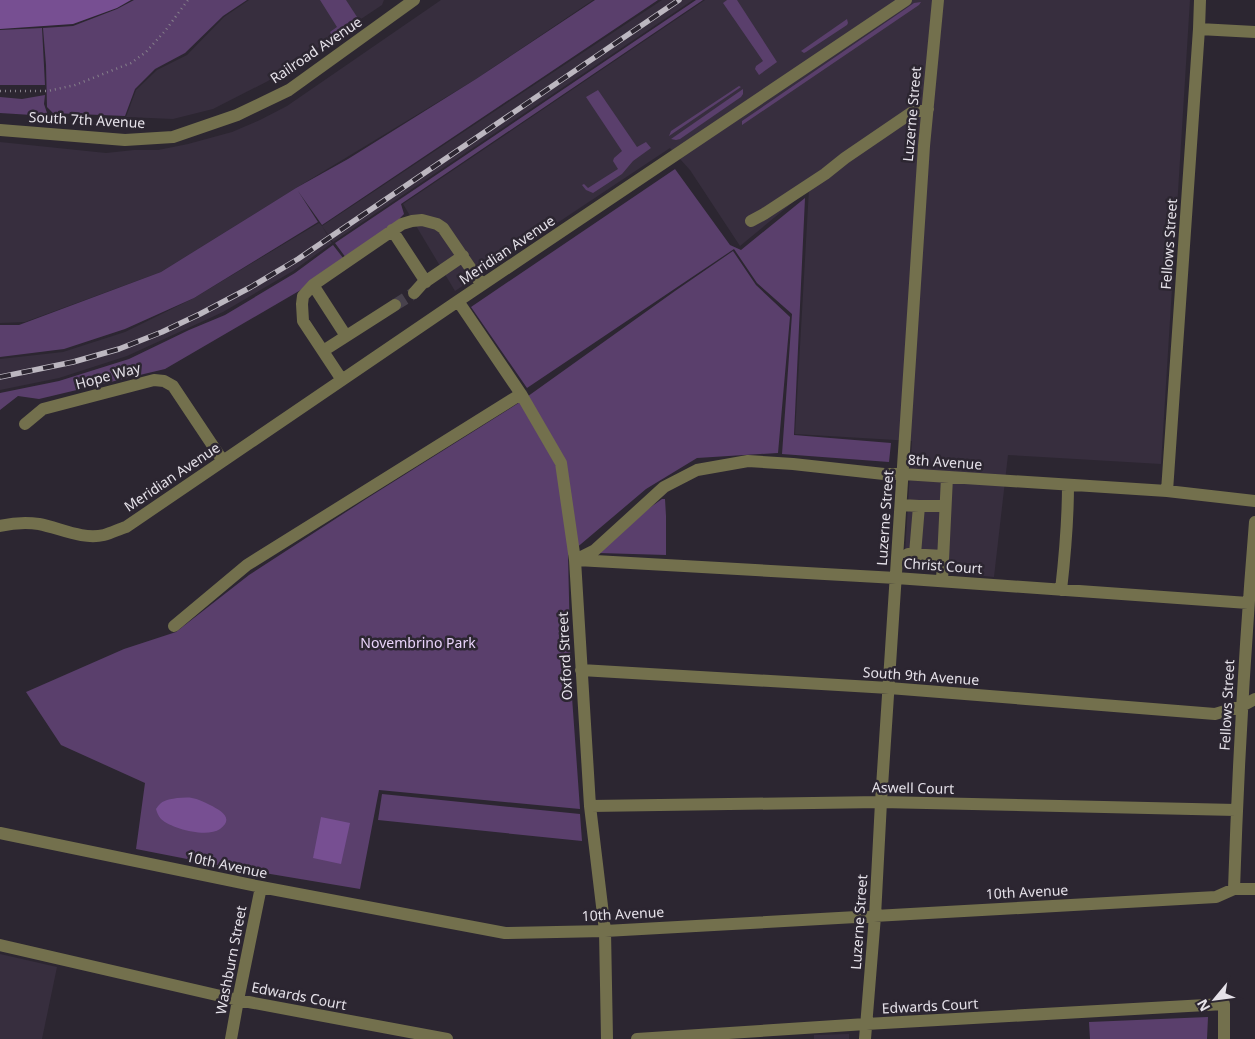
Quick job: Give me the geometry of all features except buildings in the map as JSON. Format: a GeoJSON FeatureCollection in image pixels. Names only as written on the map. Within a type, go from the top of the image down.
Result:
{"type":"FeatureCollection","features":[{"type":"Feature","properties":{"kind":"street","name":"Railroad Avenue"},"geometry":{"type":"LineString","coordinates":[[173,137],[237,114],[289,90],[398,6],[414,0]]}},
{"type":"Feature","properties":{"kind":"street","name":"Meridian Avenue"},"geometry":{"type":"LineString","coordinates":[[0,526],[18,522],[39,524],[87,536],[103,535],[126,527],[906,0]]}},
{"type":"Feature","properties":{"kind":"street","name":"Luzerne Street"},"geometry":{"type":"LineString","coordinates":[[865,1039],[876,916],[881,802],[923,156],[938,0]]}},
{"type":"Feature","properties":{"kind":"street","name":"Fellows Street"},"geometry":{"type":"LineString","coordinates":[[1167,491],[1200,0]]}},
{"type":"Feature","properties":{"kind":"street"},"geometry":{"type":"LineString","coordinates":[[1199,29],[1255,32]]}},
{"type":"Feature","properties":{"kind":"street"},"geometry":{"type":"LineString","coordinates":[[751,221],[825,174],[911,113],[928,109]]}},
{"type":"Feature","properties":{"kind":"street","name":"South 7th Avenue"},"geometry":{"type":"LineString","coordinates":[[0,130],[124,140],[173,137]]}},
{"type":"Feature","properties":{"kind":"street"},"geometry":{"type":"LineString","coordinates":[[342,380],[303,320],[303,296],[312,285],[392,230],[412,221],[422,220],[437,224],[443,228],[464,256],[482,285]]}},
{"type":"Feature","properties":{"kind":"street"},"geometry":{"type":"LineString","coordinates":[[392,230],[426,282]]}},
{"type":"Feature","properties":{"kind":"street"},"geometry":{"type":"LineString","coordinates":[[414,293],[426,282],[464,256]]}},
{"type":"Feature","properties":{"kind":"street"},"geometry":{"type":"LineString","coordinates":[[312,285],[346,336]]}},
{"type":"Feature","properties":{"kind":"street","name":"Oxford Street"},"geometry":{"type":"LineString","coordinates":[[458,301],[521,394],[561,462],[575,560],[590,806],[604,931],[608,1039]]}},
{"type":"Feature","properties":{"kind":"street"},"geometry":{"type":"LineString","coordinates":[[323,351],[395,305]]}},
{"type":"Feature","properties":{"kind":"street","name":"Hope Way"},"geometry":{"type":"LineString","coordinates":[[25,424],[43,409],[154,380],[164,381],[173,386],[181,396],[223,461]]}},
{"type":"Feature","properties":{"kind":"street"},"geometry":{"type":"LineString","coordinates":[[174,626],[248,566],[521,394]]}},
{"type":"Feature","properties":{"kind":"street","name":"8th Avenue"},"geometry":{"type":"LineString","coordinates":[[575,560],[595,550],[664,488],[697,470],[748,461],[884,474],[1167,491],[1255,501]]}},
{"type":"Feature","properties":{"kind":"street"},"geometry":{"type":"LineString","coordinates":[[942,581],[947,477]]}},
{"type":"Feature","properties":{"kind":"street"},"geometry":{"type":"LineString","coordinates":[[1061,590],[1066,543],[1068,485]]}},
{"type":"Feature","properties":{"kind":"street"},"geometry":{"type":"LineString","coordinates":[[901,505],[945,506]]}},
{"type":"Feature","properties":{"kind":"street"},"geometry":{"type":"LineString","coordinates":[[916,554],[918,506]]}},
{"type":"Feature","properties":{"kind":"street","name":"Fellows Street"},"geometry":{"type":"LineString","coordinates":[[1234,889],[1236,810],[1248,603],[1255,522]]}},
{"type":"Feature","properties":{"kind":"street"},"geometry":{"type":"LineString","coordinates":[[897,553],[943,556]]}},
{"type":"Feature","properties":{"kind":"street","name":"Christ Court"},"geometry":{"type":"LineString","coordinates":[[575,560],[896,578],[1248,603]]}},
{"type":"Feature","properties":{"kind":"street","name":"South 9th Avenue"},"geometry":{"type":"LineString","coordinates":[[581,670],[889,688],[1215,714],[1242,706],[1255,699]]}},
{"type":"Feature","properties":{"kind":"street","name":"Aswell Court"},"geometry":{"type":"LineString","coordinates":[[590,806],[881,802],[1236,810]]}},
{"type":"Feature","properties":{"kind":"street","name":"10th Avenue"},"geometry":{"type":"LineString","coordinates":[[0,833],[261,888],[505,933],[604,931],[1216,897],[1234,889],[1255,889]]}},
{"type":"Feature","properties":{"kind":"street","name":"Washburn Street"},"geometry":{"type":"LineString","coordinates":[[232,1039],[261,888]]}},
{"type":"Feature","properties":{"kind":"street","name":"Edwards Court"},"geometry":{"type":"LineString","coordinates":[[0,945],[238,1000],[448,1039]]}},
{"type":"Feature","properties":{"kind":"street","name":"Edwards Court"},"geometry":{"type":"LineString","coordinates":[[638,1039],[1224,1004],[1224,1039]]}},
{"type":"Feature","properties":{"kind":"path"},"geometry":{"type":"LineString","coordinates":[[0,91],[48,91],[76,85],[131,63],[146,52],[165,31],[188,0]]}},
{"type":"Feature","properties":{"kind":"shaded area"},"geometry":{"type":"Polygon","coordinates":[[[0,0],[131,0],[117,8],[73,24],[0,29],[0,0]]]}},
{"type":"Feature","properties":{"kind":"shaded area"},"geometry":{"type":"Polygon","coordinates":[[[249,0],[384,0],[382,5],[268,81],[213,109],[173,119],[126,117],[136,90],[157,70],[187,55],[224,17],[249,0]]]}},
{"type":"Feature","properties":{"kind":"shaded area"},"geometry":{"type":"Polygon","coordinates":[[[441,0],[593,0],[476,79],[161,272],[25,322],[0,323],[0,142],[106,153],[158,150],[232,132],[287,106],[441,0]]]}},
{"type":"Feature","properties":{"kind":"shaded area"},"geometry":{"type":"Polygon","coordinates":[[[662,0],[693,0],[333,242],[322,226],[662,0]]]}},
{"type":"Feature","properties":{"kind":"shaded area"},"geometry":{"type":"Polygon","coordinates":[[[705,0],[1190,0],[1161,464],[1008,455],[994,577],[904,568],[912,441],[795,434],[809,189],[740,246],[690,170],[670,148],[455,291],[403,204],[705,0]]]}},
{"type":"Feature","properties":{"kind":"shaded area"},"geometry":{"type":"Polygon","coordinates":[[[319,223],[332,243],[293,271],[223,312],[127,356],[59,378],[0,390],[0,359],[63,352],[125,332],[194,298],[319,223]]]}},
{"type":"Feature","properties":{"kind":"shaded area"},"geometry":{"type":"Polygon","coordinates":[[[177,798],[194,798],[214,807],[222,812],[226,818],[224,825],[214,832],[207,833],[181,829],[166,823],[160,818],[156,809],[165,801],[177,798]]]}},
{"type":"Feature","properties":{"kind":"shaded area"},"geometry":{"type":"Polygon","coordinates":[[[321,817],[350,823],[341,864],[313,858],[321,817]]]}},
{"type":"Feature","properties":{"kind":"shaded area"},"geometry":{"type":"Polygon","coordinates":[[[0,954],[57,967],[42,1039],[0,1039],[0,954]]]}},
{"type":"Feature","properties":{"kind":"shaded area"},"geometry":{"type":"Polygon","coordinates":[[[849,1034],[849,1039],[814,1039],[814,1035],[849,1034]]]}},
{"type":"Feature","properties":{"kind":"green space"},"geometry":{"type":"Polygon","coordinates":[[[134,0],[247,0],[223,16],[185,53],[155,69],[135,89],[125,116],[53,113],[47,107],[43,28],[73,26],[117,9],[134,0]]]}},
{"type":"Feature","properties":{"kind":"green space"},"geometry":{"type":"Polygon","coordinates":[[[320,0],[346,0],[359,20],[333,38],[330,32],[337,27],[320,0]]]}},
{"type":"Feature","properties":{"kind":"green space"},"geometry":{"type":"Polygon","coordinates":[[[595,0],[658,0],[322,225],[298,191],[318,222],[194,298],[125,329],[64,349],[0,357],[0,325],[19,325],[161,272],[476,79],[595,0]]]}},
{"type":"Feature","properties":{"kind":"green space"},"geometry":{"type":"Polygon","coordinates":[[[696,0],[703,0],[401,204],[404,214],[372,247],[349,262],[335,243],[696,0]]]}},
{"type":"Feature","properties":{"kind":"green space"},"geometry":{"type":"Polygon","coordinates":[[[727,0],[737,0],[777,62],[759,75],[755,69],[763,61],[723,3],[727,0]]]}},
{"type":"Feature","properties":{"kind":"green space"},"geometry":{"type":"Polygon","coordinates":[[[921,2],[742,125],[742,121],[914,3],[921,2]]]}},
{"type":"Feature","properties":{"kind":"green space"},"geometry":{"type":"Polygon","coordinates":[[[847,19],[847,25],[806,52],[801,51],[847,19]]]}},
{"type":"Feature","properties":{"kind":"green space"},"geometry":{"type":"Polygon","coordinates":[[[42,28],[45,85],[0,85],[0,30],[42,28]]]}},
{"type":"Feature","properties":{"kind":"green space"},"geometry":{"type":"Polygon","coordinates":[[[739,86],[741,87],[669,136],[671,131],[739,86]]]}},
{"type":"Feature","properties":{"kind":"green space"},"geometry":{"type":"Polygon","coordinates":[[[743,89],[741,97],[680,139],[671,139],[743,89]]]}},
{"type":"Feature","properties":{"kind":"green space"},"geometry":{"type":"Polygon","coordinates":[[[598,90],[637,147],[646,142],[651,148],[633,161],[622,174],[593,193],[586,190],[582,185],[584,184],[588,188],[618,169],[613,161],[622,151],[586,97],[598,90]]]}},
{"type":"Feature","properties":{"kind":"green space"},"geometry":{"type":"Polygon","coordinates":[[[45,95],[44,104],[48,116],[0,113],[0,97],[22,99],[45,95]]]}},
{"type":"Feature","properties":{"kind":"green space"},"geometry":{"type":"Polygon","coordinates":[[[675,169],[730,245],[741,250],[805,198],[794,435],[891,443],[889,462],[782,454],[792,314],[757,283],[734,249],[527,388],[471,307],[675,169]]]}},
{"type":"Feature","properties":{"kind":"green space"},"geometry":{"type":"Polygon","coordinates":[[[333,245],[347,263],[165,369],[39,399],[18,396],[0,410],[0,393],[59,381],[129,359],[225,315],[295,273],[333,245]]]}},
{"type":"Feature","properties":{"kind":"green space","name":"Novembrino Park"},"geometry":{"type":"Polygon","coordinates":[[[733,251],[756,285],[790,317],[778,453],[697,458],[646,489],[568,555],[571,683],[580,809],[379,790],[360,889],[228,867],[136,849],[145,783],[61,745],[26,692],[124,649],[176,632],[249,575],[517,404],[733,251]]]}},
{"type":"Feature","properties":{"kind":"green space"},"geometry":{"type":"Polygon","coordinates":[[[662,499],[665,499],[666,555],[599,553],[648,509],[662,499]]]}},
{"type":"Feature","properties":{"kind":"green space"},"geometry":{"type":"Polygon","coordinates":[[[382,794],[580,814],[582,841],[378,820],[382,794]]]}},
{"type":"Feature","properties":{"kind":"green space"},"geometry":{"type":"Polygon","coordinates":[[[1208,1017],[1207,1039],[1090,1039],[1089,1022],[1208,1017]]]}},
{"type":"Feature","properties":{"kind":"tunnel"},"geometry":{"type":"LineString","coordinates":[[395,305],[414,293]]}},
{"type":"Feature","properties":{"kind":"railway"},"geometry":{"type":"LineString","coordinates":[[0,377],[73,362],[119,349],[162,332],[251,287],[298,259],[679,0]]}}]}
